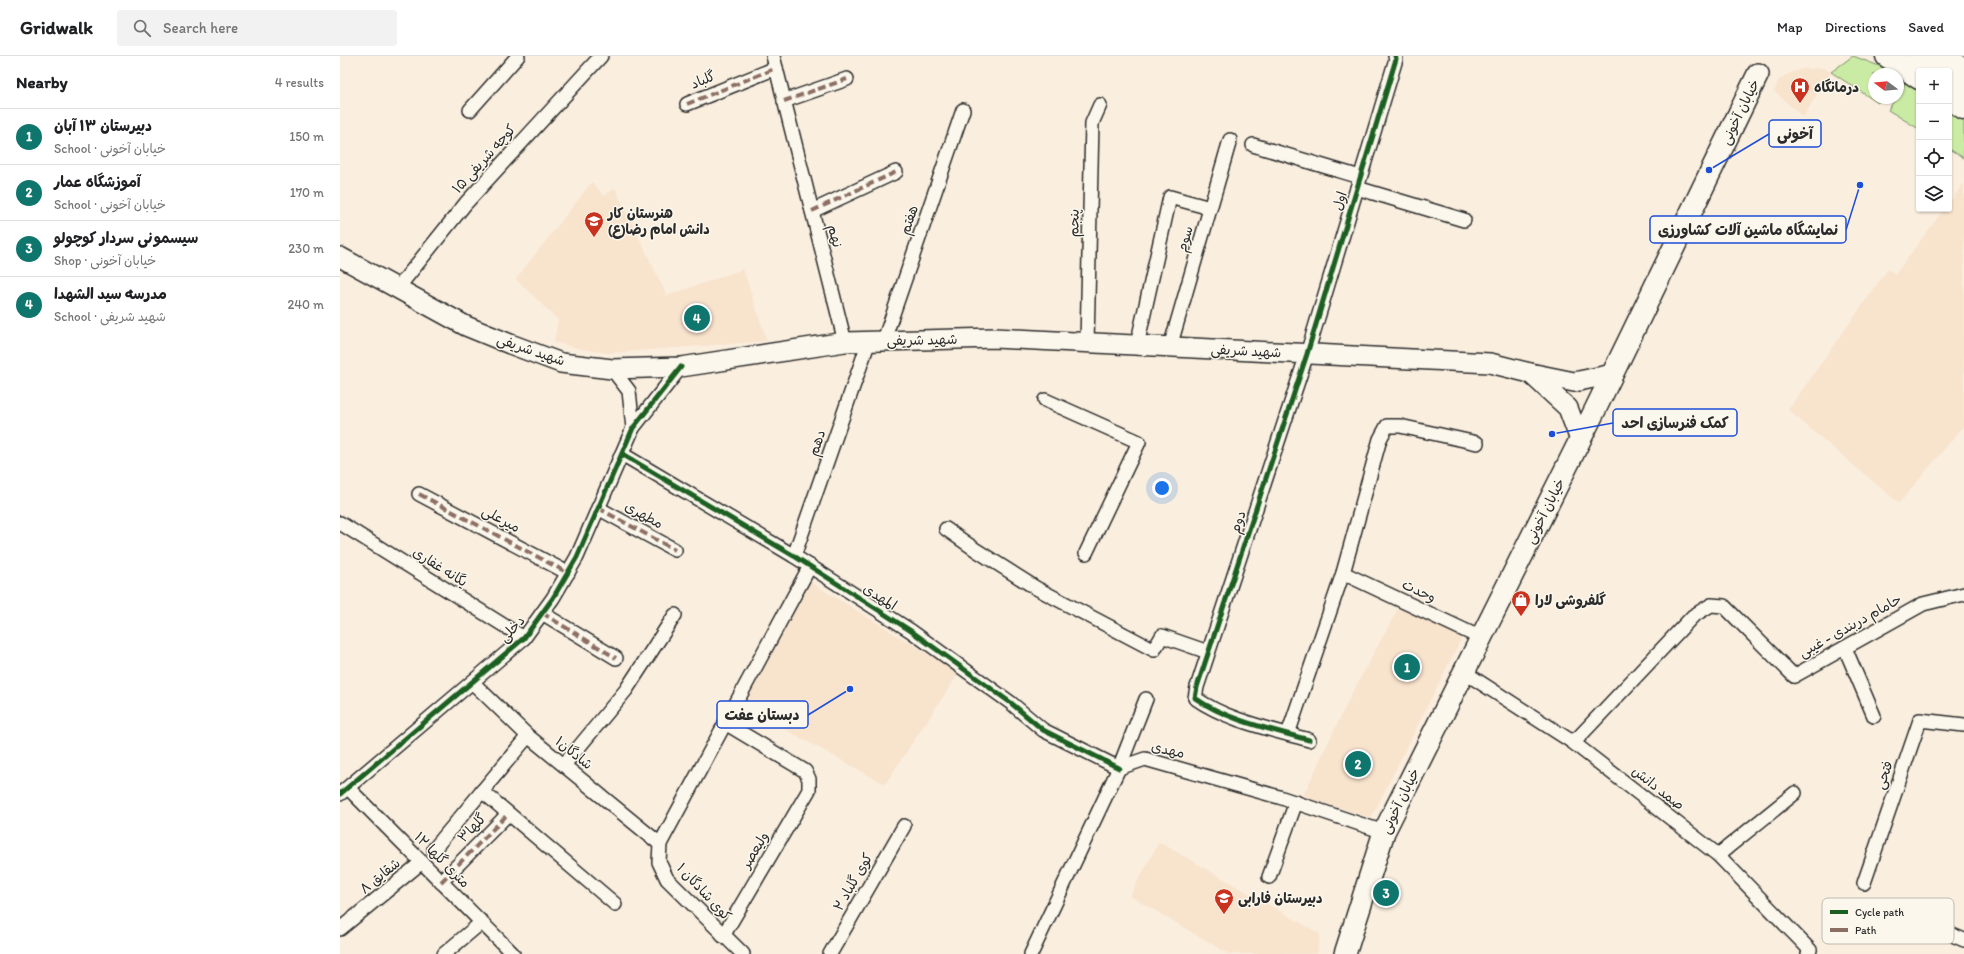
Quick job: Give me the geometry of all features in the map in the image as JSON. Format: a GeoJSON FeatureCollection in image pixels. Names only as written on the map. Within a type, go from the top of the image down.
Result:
{"type":"FeatureCollection","features":[{"type":"Feature","properties":{"kind":"highway"},"geometry":{"type":"LineString","coordinates":[[1887,56],[1916,76]]}},
{"type":"Feature","properties":{"kind":"highway"},"geometry":{"type":"LineString","coordinates":[[1917,56],[1935,68]]}},
{"type":"Feature","properties":{"kind":"highway"},"geometry":{"type":"LineString","coordinates":[[1944,56],[1964,70]]}},
{"type":"Feature","properties":{"kind":"highway"},"geometry":{"type":"LineString","coordinates":[[1952,80],[1964,88]]}},
{"type":"Feature","properties":{"kind":"highway"},"geometry":{"type":"LineString","coordinates":[[1952,100],[1964,108]]}},
{"type":"Feature","properties":{"kind":"main road","name":"خیابان آخونی"},"geometry":{"type":"LineString","coordinates":[[1345,954],[1384,832],[1613,374],[1758,74]]}},
{"type":"Feature","properties":{"kind":"main road","name":"شهید شریفی"},"geometry":{"type":"LineString","coordinates":[[340,257],[466,326],[561,363],[612,369],[681,367],[845,342],[995,338],[1490,363],[1574,382],[1613,374]]}},
{"type":"Feature","properties":{"kind":"main road"},"geometry":{"type":"LineString","coordinates":[[1530,373],[1568,408],[1580,440]]}},
{"type":"Feature","properties":{"kind":"street"},"geometry":{"type":"LineString","coordinates":[[470,110],[518,56]]}},
{"type":"Feature","properties":{"kind":"street","name":"کوچه شریفی ۱۵"},"geometry":{"type":"LineString","coordinates":[[397,289],[466,203],[601,56]]}},
{"type":"Feature","properties":{"kind":"street","name":"اول"},"geometry":{"type":"LineString","coordinates":[[1307,354],[1396,59],[1395,56]]}},
{"type":"Feature","properties":{"kind":"street","name":"نهم"},"geometry":{"type":"LineString","coordinates":[[774,62],[845,342]]}},
{"type":"Feature","properties":{"kind":"street","name":"گلباد"},"geometry":{"type":"LineString","coordinates":[[687,104],[774,62]]}},
{"type":"Feature","properties":{"kind":"street"},"geometry":{"type":"LineString","coordinates":[[784,101],[847,79]]}},
{"type":"Feature","properties":{"kind":"street","name":"پنجم"},"geometry":{"type":"LineString","coordinates":[[1087,343],[1092,123],[1100,105]]}},
{"type":"Feature","properties":{"kind":"street","name":"هفتم"},"geometry":{"type":"LineString","coordinates":[[877,341],[963,110]]}},
{"type":"Feature","properties":{"kind":"street","name":"سوم"},"geometry":{"type":"LineString","coordinates":[[1170,347],[1230,140]]}},
{"type":"Feature","properties":{"kind":"street"},"geometry":{"type":"LineString","coordinates":[[1253,145],[1464,220]]}},
{"type":"Feature","properties":{"kind":"street"},"geometry":{"type":"LineString","coordinates":[[812,211],[896,172]]}},
{"type":"Feature","properties":{"kind":"street"},"geometry":{"type":"LineString","coordinates":[[1137,345],[1170,197],[1210,208]]}},
{"type":"Feature","properties":{"kind":"street","name":"دهم"},"geometry":{"type":"LineString","coordinates":[[794,556],[877,341]]}},
{"type":"Feature","properties":{"kind":"street","name":"دوم"},"geometry":{"type":"LineString","coordinates":[[1288,734],[1236,719],[1204,704],[1195,698],[1197,686],[1208,652],[1307,354]]}},
{"type":"Feature","properties":{"kind":"street"},"geometry":{"type":"LineString","coordinates":[[633,428],[681,367]]}},
{"type":"Feature","properties":{"kind":"street"},"geometry":{"type":"LineString","coordinates":[[612,369],[629,391],[633,428]]}},
{"type":"Feature","properties":{"kind":"street"},"geometry":{"type":"LineString","coordinates":[[1045,400],[1139,442],[1086,553]]}},
{"type":"Feature","properties":{"kind":"street"},"geometry":{"type":"LineString","coordinates":[[1309,740],[1288,734],[1343,573],[1380,439],[1387,426],[1400,426],[1477,443]]}},
{"type":"Feature","properties":{"kind":"street","name":"دخلی"},"geometry":{"type":"LineString","coordinates":[[344,791],[524,638],[553,598],[577,557],[633,428]]}},
{"type":"Feature","properties":{"kind":"street","name":"المهدی"},"geometry":{"type":"LineString","coordinates":[[622,454],[794,556],[911,631],[1011,703],[1043,730],[1119,768]]}},
{"type":"Feature","properties":{"kind":"street","name":"میرعلی"},"geometry":{"type":"LineString","coordinates":[[419,494],[568,573]]}},
{"type":"Feature","properties":{"kind":"street","name":"مطهری"},"geometry":{"type":"LineString","coordinates":[[598,508],[674,550]]}},
{"type":"Feature","properties":{"kind":"street","name":"یگانه غفاری"},"geometry":{"type":"LineString","coordinates":[[340,523],[524,638]]}},
{"type":"Feature","properties":{"kind":"street"},"geometry":{"type":"LineString","coordinates":[[946,529],[1036,588],[1154,650],[1162,636],[1208,652]]}},
{"type":"Feature","properties":{"kind":"street"},"geometry":{"type":"LineString","coordinates":[[660,844],[810,566]]}},
{"type":"Feature","properties":{"kind":"street","name":"وحدت"},"geometry":{"type":"LineString","coordinates":[[1343,573],[1481,638]]}},
{"type":"Feature","properties":{"kind":"street","name":"حامام دربندی - غیبی"},"geometry":{"type":"LineString","coordinates":[[1571,741],[1578,738],[1693,616],[1710,605],[1724,606],[1794,676],[1923,604],[1964,594]]}},
{"type":"Feature","properties":{"kind":"street"},"geometry":{"type":"LineString","coordinates":[[542,613],[616,658]]}},
{"type":"Feature","properties":{"kind":"street"},"geometry":{"type":"LineString","coordinates":[[564,765],[626,690],[675,615]]}},
{"type":"Feature","properties":{"kind":"street"},"geometry":{"type":"LineString","coordinates":[[1845,648],[1874,716]]}},
{"type":"Feature","properties":{"kind":"street","name":"صمد دانش"},"geometry":{"type":"LineString","coordinates":[[1464,672],[1571,741],[1718,855],[1810,950],[1808,954]]}},
{"type":"Feature","properties":{"kind":"street","name":"شادگان۱"},"geometry":{"type":"LineString","coordinates":[[472,682],[528,736],[660,844]]}},
{"type":"Feature","properties":{"kind":"street"},"geometry":{"type":"LineString","coordinates":[[1032,954],[1119,768],[1146,698]]}},
{"type":"Feature","properties":{"kind":"street","name":"فتحی"},"geometry":{"type":"LineString","coordinates":[[1864,883],[1920,720],[1964,725]]}},
{"type":"Feature","properties":{"kind":"street","name":"ولیعصر"},"geometry":{"type":"LineString","coordinates":[[723,936],[810,790],[810,779],[805,771],[725,723]]}},
{"type":"Feature","properties":{"kind":"street"},"geometry":{"type":"LineString","coordinates":[[434,849],[528,736]]}},
{"type":"Feature","properties":{"kind":"street","name":"مهدی"},"geometry":{"type":"LineString","coordinates":[[1119,768],[1145,759],[1296,802],[1384,832]]}},
{"type":"Feature","properties":{"kind":"street","name":"۱۲ متری گلها"},"geometry":{"type":"LineString","coordinates":[[344,791],[422,862],[513,954]]}},
{"type":"Feature","properties":{"kind":"street"},"geometry":{"type":"LineString","coordinates":[[482,791],[615,904]]}},
{"type":"Feature","properties":{"kind":"street"},"geometry":{"type":"LineString","coordinates":[[1718,855],[1795,793]]}},
{"type":"Feature","properties":{"kind":"street"},"geometry":{"type":"LineString","coordinates":[[1269,877],[1296,802]]}},
{"type":"Feature","properties":{"kind":"street","name":"گلها۳"},"geometry":{"type":"LineString","coordinates":[[441,882],[508,814]]}},
{"type":"Feature","properties":{"kind":"street","name":"کوی گلباد ۲"},"geometry":{"type":"LineString","coordinates":[[830,954],[904,826]]}},
{"type":"Feature","properties":{"kind":"street","name":"کوی شادگان ۱"},"geometry":{"type":"LineString","coordinates":[[660,844],[659,862],[667,879],[742,954]]}},
{"type":"Feature","properties":{"kind":"street","name":"شقایق ۸"},"geometry":{"type":"LineString","coordinates":[[340,929],[422,862]]}},
{"type":"Feature","properties":{"kind":"street"},"geometry":{"type":"LineString","coordinates":[[444,954],[482,922]]}},
{"type":"Feature","properties":{"kind":"street"},"geometry":{"type":"LineString","coordinates":[[1954,936],[1964,940]]}},
{"type":"Feature","properties":{"kind":"shaded area","name":"درمانگاه"},"geometry":{"type":"Polygon","coordinates":[[[1823,68],[1831,72],[1803,117],[1774,91],[1779,80],[1790,73],[1802,69],[1823,68]]]}},
{"type":"Feature","properties":{"kind":"shaded area","name":"هنرستان کار دانش امام رضا(ع)"},"geometry":{"type":"Polygon","coordinates":[[[592,182],[604,196],[615,188],[667,296],[743,269],[767,341],[608,353],[581,349],[554,342],[558,320],[516,279],[592,182]]]}},
{"type":"Feature","properties":{"kind":"shaded area"},"geometry":{"type":"Polygon","coordinates":[[[1964,183],[1964,426],[1899,503],[1788,410],[1888,269],[1895,275],[1942,212],[1952,212],[1952,199],[1964,183]]]}},
{"type":"Feature","properties":{"kind":"shaded area"},"geometry":{"type":"Polygon","coordinates":[[[810,582],[959,673],[885,784],[743,706],[810,582]]]}},
{"type":"Feature","properties":{"kind":"shaded area"},"geometry":{"type":"Polygon","coordinates":[[[1400,605],[1463,635],[1371,818],[1303,796],[1349,699],[1400,605]]]}},
{"type":"Feature","properties":{"kind":"shaded area","name":"دبیرستان فارابی"},"geometry":{"type":"Polygon","coordinates":[[[1159,842],[1320,934],[1317,954],[1229,954],[1130,896],[1159,842]]]}},
{"type":"Feature","properties":{"kind":"green space"},"geometry":{"type":"Polygon","coordinates":[[[1853,56],[1884,68],[1868,68],[1868,96],[1831,72],[1853,56]]]}},
{"type":"Feature","properties":{"kind":"green space"},"geometry":{"type":"Polygon","coordinates":[[[1906,81],[1916,88],[1916,127],[1888,110],[1892,104],[1904,104],[1904,84],[1906,81]]]}},
{"type":"Feature","properties":{"kind":"green space"},"geometry":{"type":"Polygon","coordinates":[[[1952,112],[1964,121],[1964,158],[1952,151],[1952,112]]]}},
{"type":"Feature","properties":{"kind":"marked path"},"geometry":{"type":"LineString","coordinates":[[687,104],[776,68]]}},
{"type":"Feature","properties":{"kind":"marked path"},"geometry":{"type":"LineString","coordinates":[[784,101],[847,79]]}},
{"type":"Feature","properties":{"kind":"marked path"},"geometry":{"type":"LineString","coordinates":[[812,211],[896,172]]}},
{"type":"Feature","properties":{"kind":"marked path"},"geometry":{"type":"LineString","coordinates":[[419,494],[568,573]]}},
{"type":"Feature","properties":{"kind":"marked path"},"geometry":{"type":"LineString","coordinates":[[598,508],[675,550]]}},
{"type":"Feature","properties":{"kind":"marked path"},"geometry":{"type":"LineString","coordinates":[[542,613],[616,658]]}},
{"type":"Feature","properties":{"kind":"marked path"},"geometry":{"type":"LineString","coordinates":[[441,882],[508,814]]}},
{"type":"Feature","properties":{"kind":"cycle path"},"geometry":{"type":"LineString","coordinates":[[1309,740],[1250,724],[1221,713],[1195,698],[1197,687],[1307,354],[1396,59],[1395,56]]}},
{"type":"Feature","properties":{"kind":"cycle path"},"geometry":{"type":"LineString","coordinates":[[340,794],[524,638],[553,598],[577,557],[633,428],[681,367]]}},
{"type":"Feature","properties":{"kind":"cycle path"},"geometry":{"type":"LineString","coordinates":[[622,454],[794,556],[911,631],[1011,703],[1043,730],[1119,768]]}},
{"type":"Feature","properties":{"kind":"place","name":"درمانگاه"},"geometry":{"type":"Point","coordinates":[1800,104]}},
{"type":"Feature","properties":{"kind":"place","name":"آخونی"},"geometry":{"type":"Point","coordinates":[1709,170]}},
{"type":"Feature","properties":{"kind":"place","name":"نمایشگاه ماشین آلات کشاورزی"},"geometry":{"type":"Point","coordinates":[1860,185]}},
{"type":"Feature","properties":{"kind":"place","name":"هنرستان کار دانش امام رضا(ع)"},"geometry":{"type":"Point","coordinates":[594,238]}},
{"type":"Feature","properties":{"kind":"place","name":"مدرسه سید الشهدا"},"geometry":{"type":"Point","coordinates":[697,318]}},
{"type":"Feature","properties":{"kind":"place","name":"کمک فنرسازی احد"},"geometry":{"type":"Point","coordinates":[1552,434]}},
{"type":"Feature","properties":{"kind":"place","name":"گلفروشی لارا"},"geometry":{"type":"Point","coordinates":[1521,617]}},
{"type":"Feature","properties":{"kind":"place","name":"دبیرستان ۱۳ آبان"},"geometry":{"type":"Point","coordinates":[1407,667]}},
{"type":"Feature","properties":{"kind":"place","name":"دبستان عفت"},"geometry":{"type":"Point","coordinates":[850,689]}},
{"type":"Feature","properties":{"kind":"place","name":"آموزشگاه عمار"},"geometry":{"type":"Point","coordinates":[1358,764]}},
{"type":"Feature","properties":{"kind":"place","name":"سیسمونی سردار کوچولو"},"geometry":{"type":"Point","coordinates":[1386,893]}},
{"type":"Feature","properties":{"kind":"place","name":"دبیرستان فارابی"},"geometry":{"type":"Point","coordinates":[1224,915]}}]}
